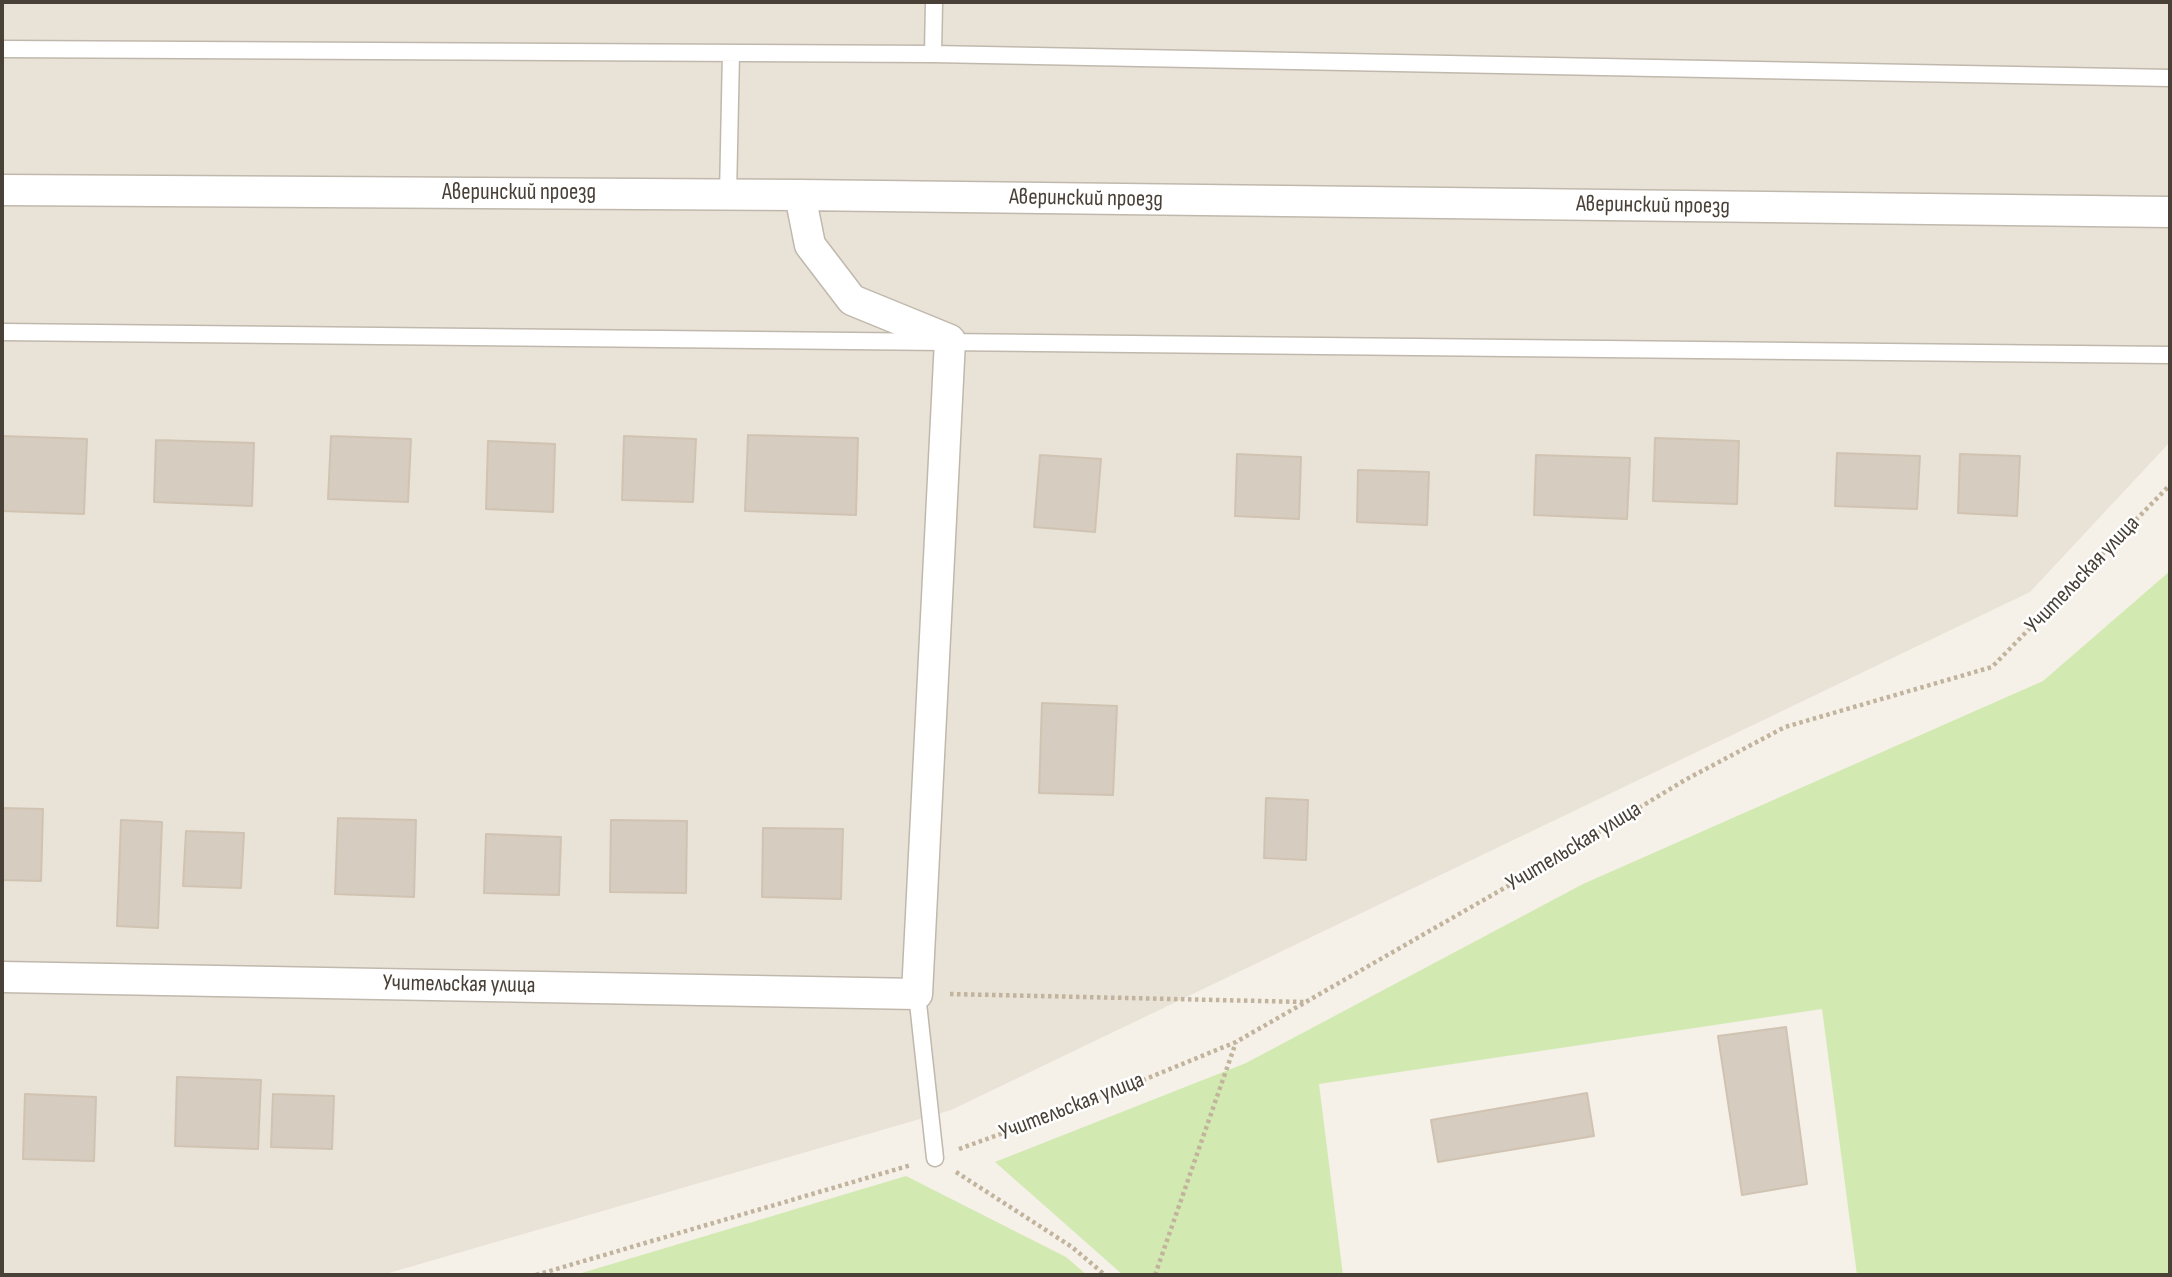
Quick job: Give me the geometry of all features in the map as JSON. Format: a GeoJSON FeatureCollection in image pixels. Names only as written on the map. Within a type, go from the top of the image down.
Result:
{"type":"FeatureCollection","features":[{"type":"Feature","properties":{"kind":"street","name":"Аверинский проезд"},"geometry":{"type":"LineString","coordinates":[[2,190],[800,195],[2170,212]]}},
{"type":"Feature","properties":{"kind":"street"},"geometry":{"type":"LineString","coordinates":[[800,195],[810,245],[852,300],[950,340],[917,994]]}},
{"type":"Feature","properties":{"kind":"street","name":"Учительская улица"},"geometry":{"type":"LineString","coordinates":[[2,977],[917,994]]}},
{"type":"Feature","properties":{"kind":"lane"},"geometry":{"type":"LineString","coordinates":[[933,54],[934,2]]}},
{"type":"Feature","properties":{"kind":"lane"},"geometry":{"type":"LineString","coordinates":[[2,49],[933,54],[2170,78]]}},
{"type":"Feature","properties":{"kind":"lane"},"geometry":{"type":"LineString","coordinates":[[728,195],[731,53]]}},
{"type":"Feature","properties":{"kind":"lane"},"geometry":{"type":"LineString","coordinates":[[2,332],[2170,355]]}},
{"type":"Feature","properties":{"kind":"lane"},"geometry":{"type":"LineString","coordinates":[[917,994],[935,1158]]}},
{"type":"Feature","properties":{"kind":"path","name":"Учительская улица"},"geometry":{"type":"LineString","coordinates":[[536,1275],[935,1158],[1093,1101],[1236,1042],[1548,863],[1685,780],[1784,727],[1992,667],[2170,485]]}},
{"type":"Feature","properties":{"kind":"path"},"geometry":{"type":"LineString","coordinates":[[917,994],[1306,1002]]}},
{"type":"Feature","properties":{"kind":"path"},"geometry":{"type":"LineString","coordinates":[[1155,1275],[1236,1042]]}},
{"type":"Feature","properties":{"kind":"path"},"geometry":{"type":"LineString","coordinates":[[935,1158],[1072,1247],[1105,1275]]}},
{"type":"Feature","properties":{"kind":"shaded area"},"geometry":{"type":"Polygon","coordinates":[[[2,2],[2170,2],[2170,442],[2030,592],[951,1110],[382,1275],[2,1275],[2,2]]]}},
{"type":"Feature","properties":{"kind":"green space"},"geometry":{"type":"Polygon","coordinates":[[[2170,571],[2170,1275],[1857,1275],[1822,1009],[1319,1084],[1343,1275],[1123,1275],[995,1162],[1246,1063],[1583,884],[2043,681],[2170,571]]]}},
{"type":"Feature","properties":{"kind":"green space"},"geometry":{"type":"Polygon","coordinates":[[[906,1176],[1066,1257],[1087,1275],[575,1275],[906,1176]]]}},
{"type":"Feature","properties":{"kind":"building"},"geometry":{"type":"Polygon","coordinates":[[[748,435],[858,438],[856,515],[745,511],[748,435]]]}},
{"type":"Feature","properties":{"kind":"building"},"geometry":{"type":"Polygon","coordinates":[[[2,436],[87,439],[84,514],[2,511],[2,436]]]}},
{"type":"Feature","properties":{"kind":"building"},"geometry":{"type":"Polygon","coordinates":[[[331,436],[411,439],[408,502],[328,499],[331,436]]]}},
{"type":"Feature","properties":{"kind":"building"},"geometry":{"type":"Polygon","coordinates":[[[624,436],[696,439],[693,502],[622,500],[624,436]]]}},
{"type":"Feature","properties":{"kind":"building"},"geometry":{"type":"Polygon","coordinates":[[[1655,438],[1739,441],[1737,504],[1653,501],[1655,438]]]}},
{"type":"Feature","properties":{"kind":"building"},"geometry":{"type":"Polygon","coordinates":[[[156,440],[254,443],[252,506],[154,502],[156,440]]]}},
{"type":"Feature","properties":{"kind":"building"},"geometry":{"type":"Polygon","coordinates":[[[488,441],[555,444],[553,512],[486,509],[488,441]]]}},
{"type":"Feature","properties":{"kind":"building"},"geometry":{"type":"Polygon","coordinates":[[[1837,453],[1920,456],[1917,509],[1835,506],[1837,453]]]}},
{"type":"Feature","properties":{"kind":"building"},"geometry":{"type":"Polygon","coordinates":[[[1237,454],[1301,457],[1299,519],[1235,516],[1237,454]]]}},
{"type":"Feature","properties":{"kind":"building"},"geometry":{"type":"Polygon","coordinates":[[[1960,454],[2020,456],[2017,516],[1958,513],[1960,454]]]}},
{"type":"Feature","properties":{"kind":"building"},"geometry":{"type":"Polygon","coordinates":[[[1040,455],[1101,459],[1095,532],[1034,527],[1040,455]]]}},
{"type":"Feature","properties":{"kind":"building"},"geometry":{"type":"Polygon","coordinates":[[[1536,455],[1630,458],[1627,519],[1534,515],[1536,455]]]}},
{"type":"Feature","properties":{"kind":"building"},"geometry":{"type":"Polygon","coordinates":[[[1358,470],[1429,472],[1427,525],[1357,522],[1358,470]]]}},
{"type":"Feature","properties":{"kind":"building"},"geometry":{"type":"Polygon","coordinates":[[[1042,703],[1117,706],[1113,795],[1039,793],[1042,703]]]}},
{"type":"Feature","properties":{"kind":"building"},"geometry":{"type":"Polygon","coordinates":[[[1266,798],[1308,800],[1306,860],[1264,858],[1266,798]]]}},
{"type":"Feature","properties":{"kind":"building"},"geometry":{"type":"Polygon","coordinates":[[[2,808],[43,809],[41,881],[2,880],[2,808]]]}},
{"type":"Feature","properties":{"kind":"building"},"geometry":{"type":"Polygon","coordinates":[[[338,818],[416,820],[414,897],[335,894],[338,818]]]}},
{"type":"Feature","properties":{"kind":"building"},"geometry":{"type":"Polygon","coordinates":[[[121,820],[162,822],[158,928],[117,926],[121,820]]]}},
{"type":"Feature","properties":{"kind":"building"},"geometry":{"type":"Polygon","coordinates":[[[611,820],[687,821],[686,893],[610,892],[611,820]]]}},
{"type":"Feature","properties":{"kind":"building"},"geometry":{"type":"Polygon","coordinates":[[[763,828],[843,829],[841,899],[762,897],[763,828]]]}},
{"type":"Feature","properties":{"kind":"building"},"geometry":{"type":"Polygon","coordinates":[[[186,831],[244,833],[241,888],[183,886],[186,831]]]}},
{"type":"Feature","properties":{"kind":"building"},"geometry":{"type":"Polygon","coordinates":[[[486,834],[561,837],[559,895],[484,893],[486,834]]]}},
{"type":"Feature","properties":{"kind":"building"},"geometry":{"type":"Polygon","coordinates":[[[1786,1027],[1807,1184],[1742,1195],[1718,1036],[1786,1027]]]}},
{"type":"Feature","properties":{"kind":"building"},"geometry":{"type":"Polygon","coordinates":[[[177,1077],[261,1080],[258,1149],[175,1146],[177,1077]]]}},
{"type":"Feature","properties":{"kind":"building"},"geometry":{"type":"Polygon","coordinates":[[[1587,1093],[1594,1136],[1438,1162],[1431,1120],[1587,1093]]]}},
{"type":"Feature","properties":{"kind":"building"},"geometry":{"type":"Polygon","coordinates":[[[25,1094],[96,1097],[94,1161],[23,1159],[25,1094]]]}},
{"type":"Feature","properties":{"kind":"building"},"geometry":{"type":"Polygon","coordinates":[[[273,1094],[334,1096],[332,1149],[271,1147],[273,1094]]]}}]}
